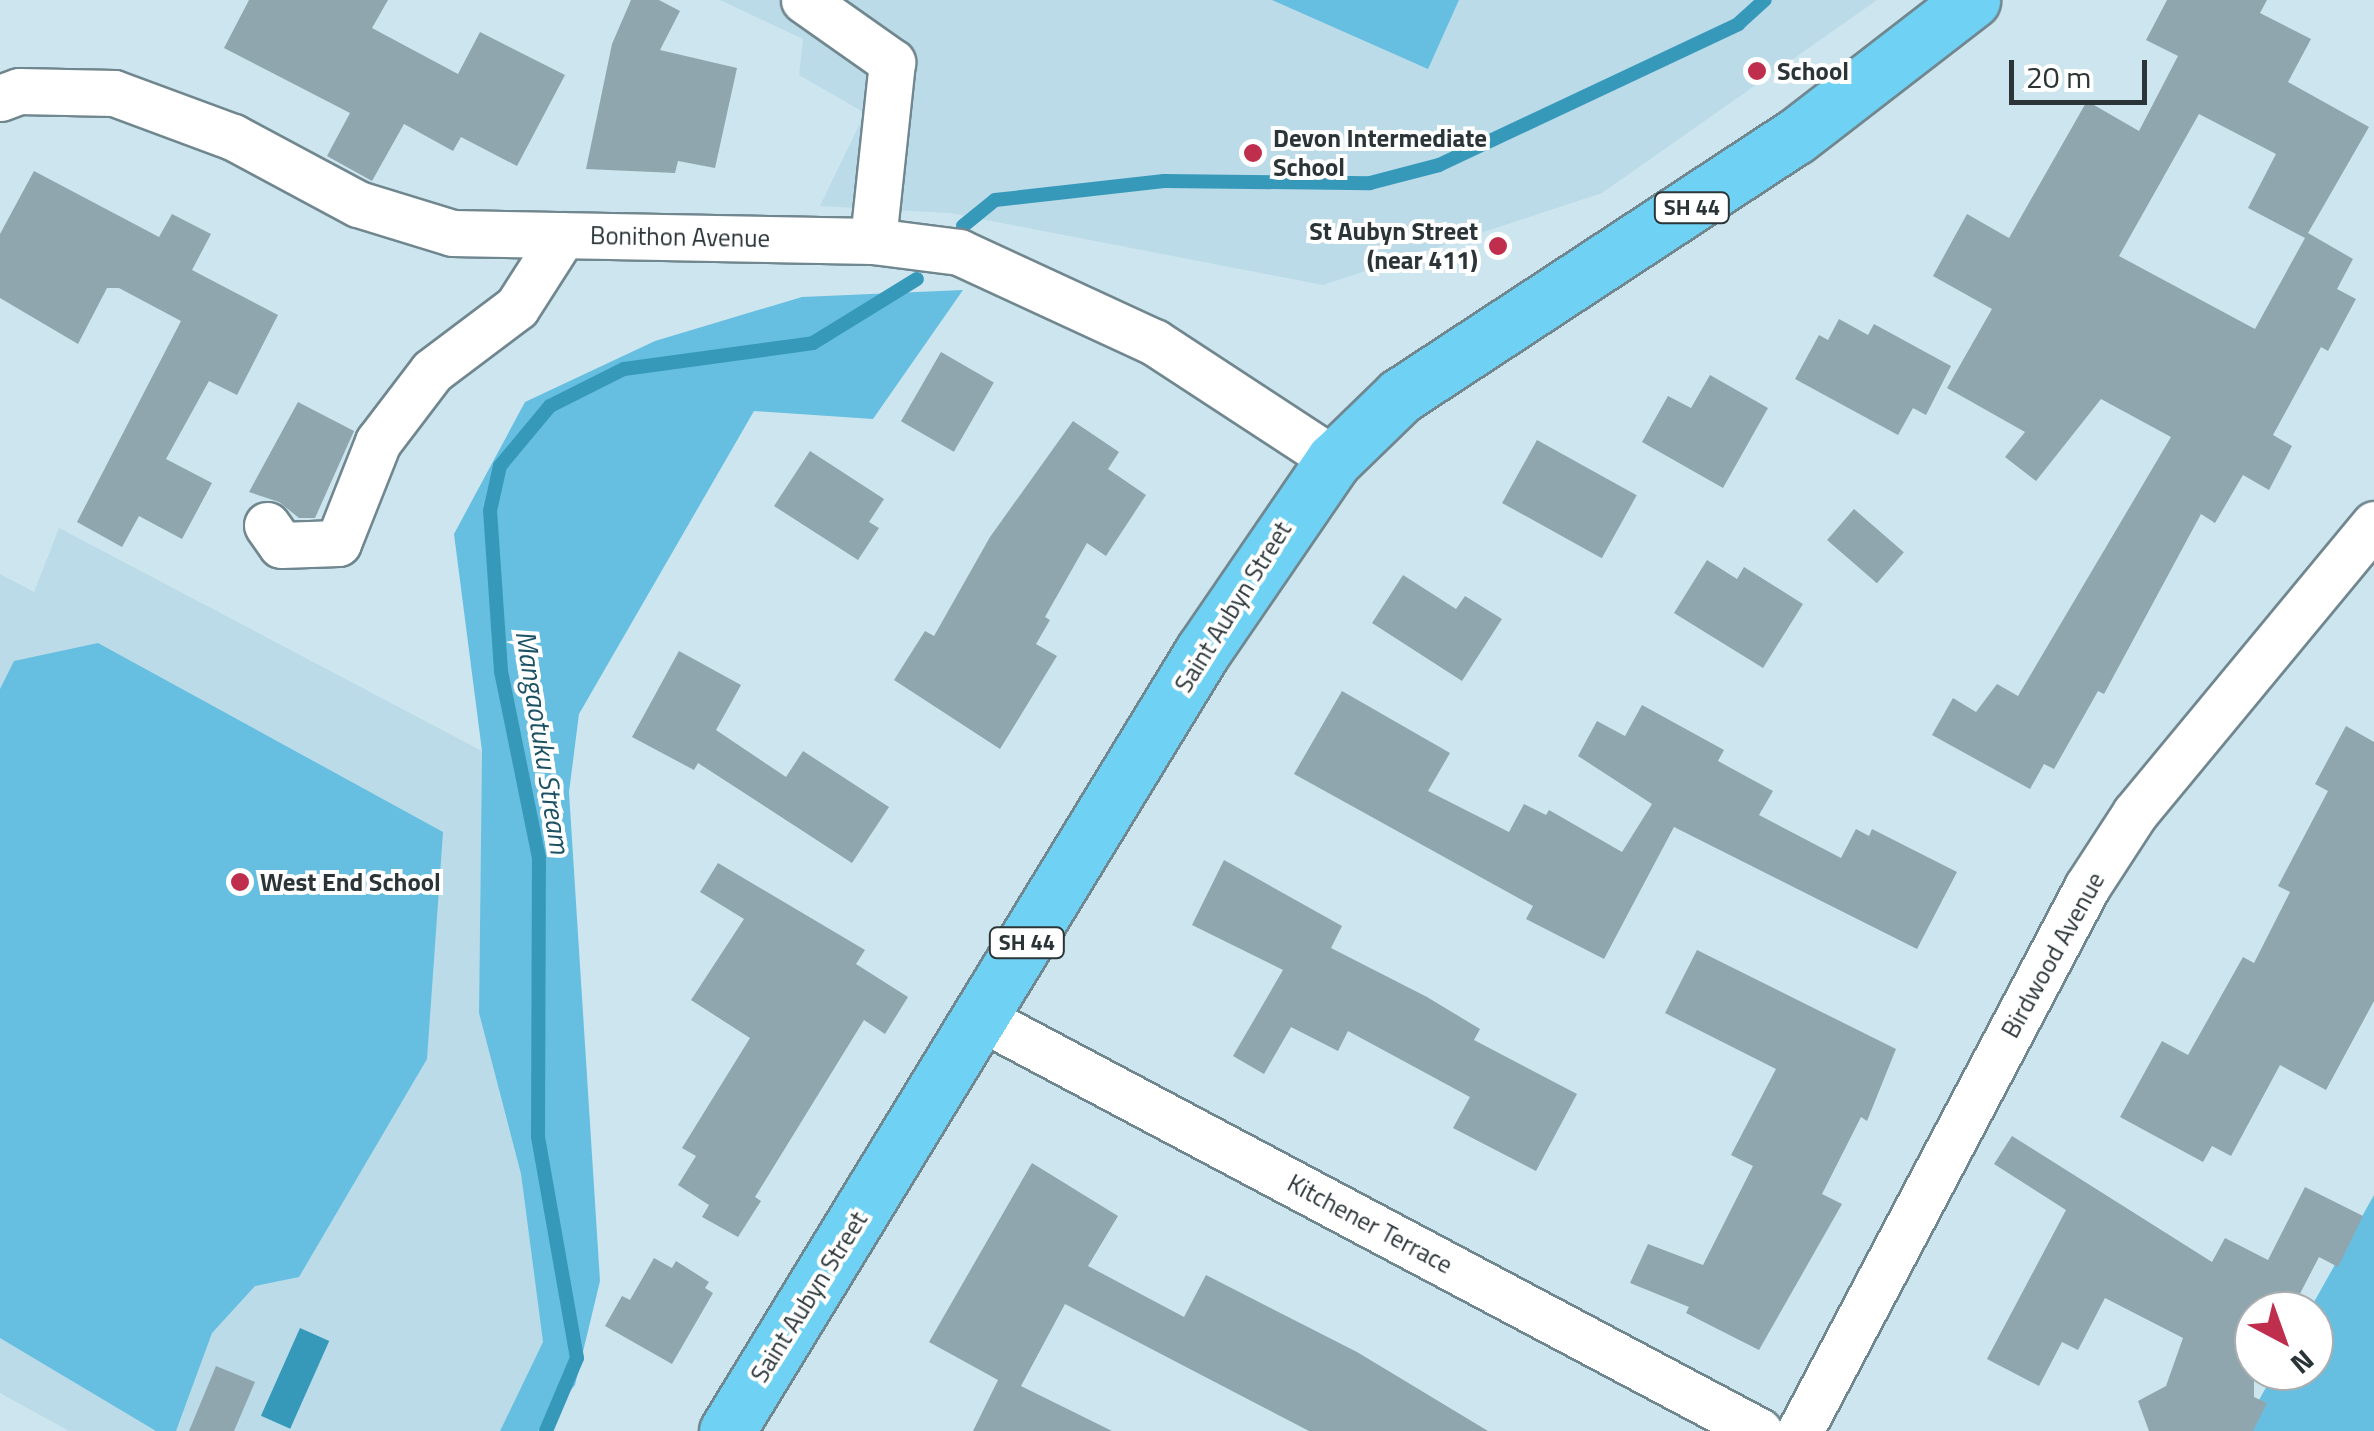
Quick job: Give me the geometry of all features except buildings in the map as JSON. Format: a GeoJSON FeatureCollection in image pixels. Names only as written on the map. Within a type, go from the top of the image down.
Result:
{"type":"FeatureCollection","features":[{"type":"Feature","properties":{"kind":"highway","name":"Saint Aubyn Street"},"geometry":{"type":"LineString","coordinates":[[727,1431],[1214,635],[1334,460],[1427,377],[1778,148],[1972,0]]}},
{"type":"Feature","properties":{"kind":"street"},"geometry":{"type":"LineString","coordinates":[[804,0],[892,62],[873,241]]}},
{"type":"Feature","properties":{"kind":"street","name":"Bonithon Avenue"},"geometry":{"type":"LineString","coordinates":[[0,98],[20,90],[114,93],[233,136],[358,204],[452,232],[873,241],[959,252],[1154,342],[1334,460]]}},
{"type":"Feature","properties":{"kind":"street"},"geometry":{"type":"LineString","coordinates":[[267,525],[281,545],[338,543],[378,442],[432,371],[517,307],[564,235]]}},
{"type":"Feature","properties":{"kind":"street","name":"Birdwood Avenue"},"geometry":{"type":"LineString","coordinates":[[1800,1431],[2087,887],[2135,813],[2374,524]]}},
{"type":"Feature","properties":{"kind":"street","name":"Kitchener Terrace"},"geometry":{"type":"LineString","coordinates":[[981,1018],[1759,1431]]}},
{"type":"Feature","properties":{"kind":"shaded area","name":"Devon Intermediate School"},"geometry":{"type":"Polygon","coordinates":[[[720,0],[1877,0],[1602,193],[1323,285],[950,213],[820,206],[865,113],[799,75],[803,39],[720,0]]]}},
{"type":"Feature","properties":{"kind":"shaded area"},"geometry":{"type":"Polygon","coordinates":[[[1272,0],[1459,0],[1428,69],[1272,0]]]}},
{"type":"Feature","properties":{"kind":"shaded area"},"geometry":{"type":"Polygon","coordinates":[[[963,290],[873,419],[754,411],[579,714],[569,792],[600,1281],[575,1385],[538,1431],[500,1431],[543,1342],[521,1174],[479,1013],[482,751],[454,534],[525,402],[655,341],[802,297],[963,290]]]}},
{"type":"Feature","properties":{"kind":"shaded area","name":"West End School"},"geometry":{"type":"Polygon","coordinates":[[[59,528],[482,751],[479,1013],[521,1174],[543,1342],[500,1431],[69,1431],[0,1393],[0,574],[34,592],[59,528]]]}},
{"type":"Feature","properties":{"kind":"shaded area","name":"West End School"},"geometry":{"type":"Polygon","coordinates":[[[98,643],[443,832],[427,1059],[299,1277],[255,1286],[212,1333],[176,1431],[156,1431],[0,1338],[0,689],[14,661],[98,643]]]}},
{"type":"Feature","properties":{"kind":"shaded area"},"geometry":{"type":"Polygon","coordinates":[[[2374,1195],[2374,1431],[2242,1431],[2264,1391],[2334,1391],[2334,1291],[2320,1291],[2374,1195]]]}},
{"type":"Feature","properties":{"kind":"shaded area"},"geometry":{"type":"Polygon","coordinates":[[[300,1328],[329,1341],[290,1429],[261,1416],[300,1328]]]}},
{"type":"Feature","properties":{"kind":"waterway","name":"Mangaotuku Stream"},"geometry":{"type":"LineString","coordinates":[[963,226],[995,200],[1164,181],[1370,183],[1439,165],[1738,24],[1765,0]]}},
{"type":"Feature","properties":{"kind":"waterway","name":"Mangaotuku Stream"},"geometry":{"type":"LineString","coordinates":[[546,1431],[577,1358],[538,1136],[539,858],[501,671],[490,511],[500,466],[550,406],[624,369],[813,343],[917,279]]}},
{"type":"Feature","properties":{"kind":"place","name":"School"},"geometry":{"type":"Point","coordinates":[1757,71]}},
{"type":"Feature","properties":{"kind":"place","name":"Devon Intermediate School"},"geometry":{"type":"Point","coordinates":[1253,153]}},
{"type":"Feature","properties":{"kind":"place","name":"St Aubyn Street (near 411)"},"geometry":{"type":"Point","coordinates":[1498,246]}},
{"type":"Feature","properties":{"kind":"place","name":"West End School"},"geometry":{"type":"Point","coordinates":[240,882]}}]}
